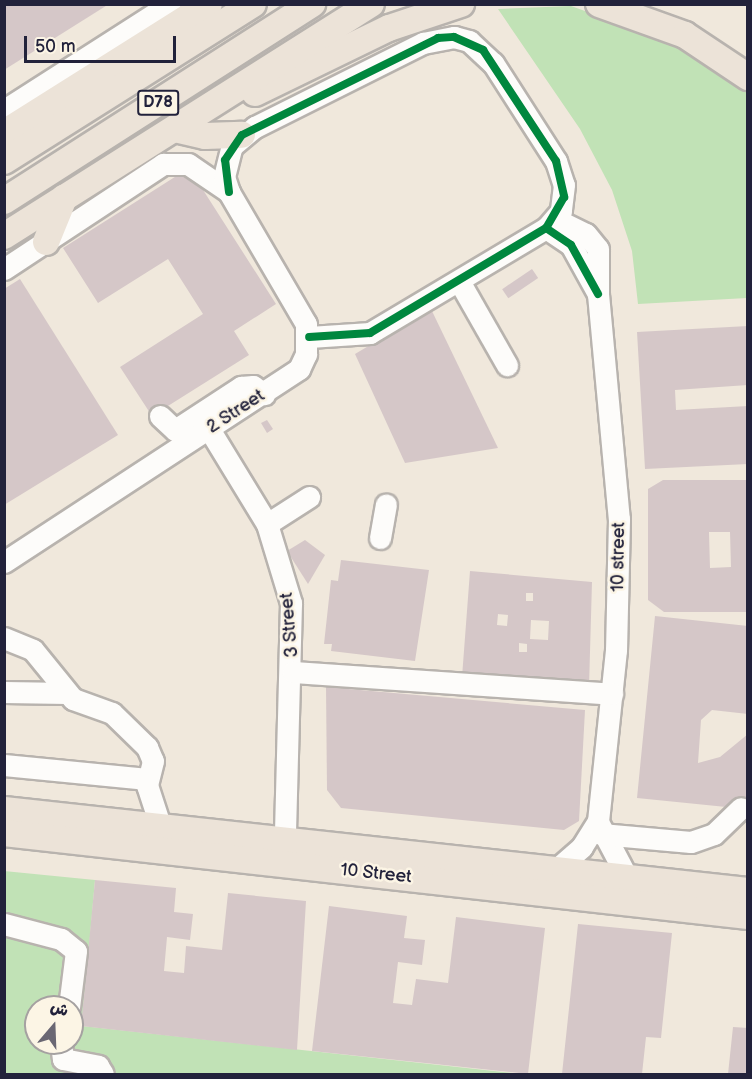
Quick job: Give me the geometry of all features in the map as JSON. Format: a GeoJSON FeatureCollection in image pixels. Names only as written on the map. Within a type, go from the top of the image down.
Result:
{"type":"FeatureCollection","features":[{"type":"Feature","properties":{"kind":"main road"},"geometry":{"type":"LineString","coordinates":[[4,133],[209,4]]}},
{"type":"Feature","properties":{"kind":"main road","name":"D78"},"geometry":{"type":"LineString","coordinates":[[4,161],[253,4]]}},
{"type":"Feature","properties":{"kind":"main road","name":"D78"},"geometry":{"type":"LineString","coordinates":[[4,201],[312,4]]}},
{"type":"Feature","properties":{"kind":"main road"},"geometry":{"type":"LineString","coordinates":[[4,236],[371,4]]}},
{"type":"Feature","properties":{"kind":"main road"},"geometry":{"type":"LineString","coordinates":[[217,102],[253,94],[389,28],[462,4]]}},
{"type":"Feature","properties":{"kind":"main road"},"geometry":{"type":"LineString","coordinates":[[599,4],[685,35],[747,77]]}},
{"type":"Feature","properties":{"kind":"main road"},"geometry":{"type":"LineString","coordinates":[[175,129],[205,136],[242,135]]}},
{"type":"Feature","properties":{"kind":"main road"},"geometry":{"type":"LineString","coordinates":[[46,242],[64,198]]}},
{"type":"Feature","properties":{"kind":"main road","name":"10 Street"},"geometry":{"type":"LineString","coordinates":[[4,810],[160,825],[747,891]]}},
{"type":"Feature","properties":{"kind":"main road","name":"10 Street"},"geometry":{"type":"LineString","coordinates":[[4,833],[747,916]]}},
{"type":"Feature","properties":{"kind":"main road"},"geometry":{"type":"LineString","coordinates":[[706,910],[747,925]]}},
{"type":"Feature","properties":{"kind":"street"},"geometry":{"type":"LineString","coordinates":[[4,110],[170,4]]}},
{"type":"Feature","properties":{"kind":"street"},"geometry":{"type":"LineString","coordinates":[[454,37],[483,50],[556,161],[564,185],[551,224],[459,281],[370,333],[309,337],[300,312],[230,192],[225,160],[242,135],[423,43],[454,37]]}},
{"type":"Feature","properties":{"kind":"street"},"geometry":{"type":"LineString","coordinates":[[4,269],[163,164],[188,164],[230,192]]}},
{"type":"Feature","properties":{"kind":"street","name":"10 street"},"geometry":{"type":"LineString","coordinates":[[551,224],[586,234],[598,249],[598,294],[619,486],[612,694],[599,828]]}},
{"type":"Feature","properties":{"kind":"street"},"geometry":{"type":"LineString","coordinates":[[459,281],[507,365]]}},
{"type":"Feature","properties":{"kind":"street","name":"2 Street"},"geometry":{"type":"LineString","coordinates":[[4,562],[299,369],[309,337]]}},
{"type":"Feature","properties":{"kind":"street"},"geometry":{"type":"LineString","coordinates":[[160,416],[175,430],[241,387],[253,386],[264,394]]}},
{"type":"Feature","properties":{"kind":"street","name":"3 Street"},"geometry":{"type":"LineString","coordinates":[[209,429],[267,524],[291,603],[293,672],[285,839]]}},
{"type":"Feature","properties":{"kind":"street"},"geometry":{"type":"LineString","coordinates":[[267,524],[309,497]]}},
{"type":"Feature","properties":{"kind":"street"},"geometry":{"type":"LineString","coordinates":[[380,538],[386,505]]}},
{"type":"Feature","properties":{"kind":"street"},"geometry":{"type":"LineString","coordinates":[[4,638],[33,650],[67,693]]}},
{"type":"Feature","properties":{"kind":"street"},"geometry":{"type":"LineString","coordinates":[[293,672],[612,694]]}},
{"type":"Feature","properties":{"kind":"street"},"geometry":{"type":"LineString","coordinates":[[4,692],[67,693],[112,713],[147,747],[153,761],[147,779],[160,825]]}},
{"type":"Feature","properties":{"kind":"street"},"geometry":{"type":"LineString","coordinates":[[7,763],[147,779]]}},
{"type":"Feature","properties":{"kind":"street"},"geometry":{"type":"LineString","coordinates":[[599,828],[691,842],[714,834],[741,808]]}},
{"type":"Feature","properties":{"kind":"street"},"geometry":{"type":"LineString","coordinates":[[556,870],[599,828]]}},
{"type":"Feature","properties":{"kind":"street"},"geometry":{"type":"LineString","coordinates":[[599,828],[627,877]]}},
{"type":"Feature","properties":{"kind":"street"},"geometry":{"type":"LineString","coordinates":[[4,924],[61,939],[76,951],[70,995]]}},
{"type":"Feature","properties":{"kind":"street"},"geometry":{"type":"LineString","coordinates":[[63,1055],[63,1059],[98,1066],[103,1074]]}},
{"type":"Feature","properties":{"kind":"green space"},"geometry":{"type":"Polygon","coordinates":[[[571,6],[688,48],[747,90],[747,298],[638,304],[632,251],[612,190],[580,129],[498,9],[571,6]]]}},
{"type":"Feature","properties":{"kind":"green space"},"geometry":{"type":"Polygon","coordinates":[[[4,871],[95,880],[84,1004],[84,995],[24,995],[24,1055],[84,1055],[84,1026],[521,1074],[5,1074],[4,871]]]}},
{"type":"Feature","properties":{"kind":"building"},"geometry":{"type":"Polygon","coordinates":[[[4,4],[109,4],[4,70],[4,4]]]}},
{"type":"Feature","properties":{"kind":"building"},"geometry":{"type":"Polygon","coordinates":[[[189,168],[276,304],[234,331],[249,355],[152,416],[120,367],[203,314],[168,259],[98,303],[63,248],[189,168]]]}},
{"type":"Feature","properties":{"kind":"building"},"geometry":{"type":"Polygon","coordinates":[[[532,269],[538,278],[508,298],[502,289],[532,269]]]}},
{"type":"Feature","properties":{"kind":"building"},"geometry":{"type":"Polygon","coordinates":[[[20,279],[118,435],[4,505],[4,289],[20,279]]]}},
{"type":"Feature","properties":{"kind":"building"},"geometry":{"type":"Polygon","coordinates":[[[431,309],[498,448],[405,463],[355,354],[431,309]]]}},
{"type":"Feature","properties":{"kind":"building"},"geometry":{"type":"Polygon","coordinates":[[[748,326],[748,385],[675,390],[676,410],[748,406],[748,464],[645,469],[637,332],[748,326]]]}},
{"type":"Feature","properties":{"kind":"building"},"geometry":{"type":"Polygon","coordinates":[[[267,420],[273,429],[267,433],[261,423],[267,420]]]}},
{"type":"Feature","properties":{"kind":"building"},"geometry":{"type":"Polygon","coordinates":[[[663,480],[748,480],[748,612],[664,612],[648,600],[648,489],[663,480]],[[709,532],[710,568],[731,567],[730,532],[709,532]]]}},
{"type":"Feature","properties":{"kind":"building"},"geometry":{"type":"Polygon","coordinates":[[[305,540],[325,555],[308,584],[287,551],[305,540]]]}},
{"type":"Feature","properties":{"kind":"building"},"geometry":{"type":"Polygon","coordinates":[[[341,560],[429,570],[415,661],[331,651],[332,644],[324,644],[331,580],[338,581],[341,560]]]}},
{"type":"Feature","properties":{"kind":"building"},"geometry":{"type":"Polygon","coordinates":[[[470,571],[592,582],[589,687],[462,677],[470,571]],[[526,593],[526,601],[533,601],[533,593],[526,593]],[[498,614],[497,625],[507,626],[508,615],[498,614]],[[531,620],[530,639],[548,640],[549,621],[531,620]],[[519,643],[519,652],[527,652],[527,644],[519,643]]]}},
{"type":"Feature","properties":{"kind":"building"},"geometry":{"type":"Polygon","coordinates":[[[655,616],[748,626],[748,714],[712,710],[701,720],[698,763],[720,757],[748,734],[746,809],[637,798],[655,616]]]}},
{"type":"Feature","properties":{"kind":"building"},"geometry":{"type":"Polygon","coordinates":[[[326,687],[585,710],[579,821],[564,830],[341,808],[327,790],[326,687]]]}},
{"type":"Feature","properties":{"kind":"building"},"geometry":{"type":"Polygon","coordinates":[[[95,880],[176,888],[174,912],[193,914],[190,940],[167,937],[164,971],[184,973],[186,946],[222,950],[228,893],[306,901],[297,1050],[84,1026],[84,995],[95,880]]]}},
{"type":"Feature","properties":{"kind":"building"},"geometry":{"type":"Polygon","coordinates":[[[329,906],[407,916],[404,938],[425,940],[422,965],[398,962],[393,1003],[412,1005],[416,979],[448,983],[456,917],[545,928],[528,1074],[312,1051],[329,906]]]}},
{"type":"Feature","properties":{"kind":"building"},"geometry":{"type":"Polygon","coordinates":[[[578,924],[672,933],[661,1038],[646,1037],[642,1074],[562,1074],[578,924]]]}},
{"type":"Feature","properties":{"kind":"building"},"geometry":{"type":"Polygon","coordinates":[[[733,1027],[748,1028],[748,1074],[728,1074],[733,1027]]]}},
{"type":"Feature","properties":{"kind":"cycle path"},"geometry":{"type":"LineString","coordinates":[[229,192],[225,160],[242,135],[438,38],[454,37],[483,50],[556,161],[564,197],[546,228],[370,333],[309,337]]}},
{"type":"Feature","properties":{"kind":"cycle path"},"geometry":{"type":"LineString","coordinates":[[546,228],[571,245],[598,294]]}}]}
